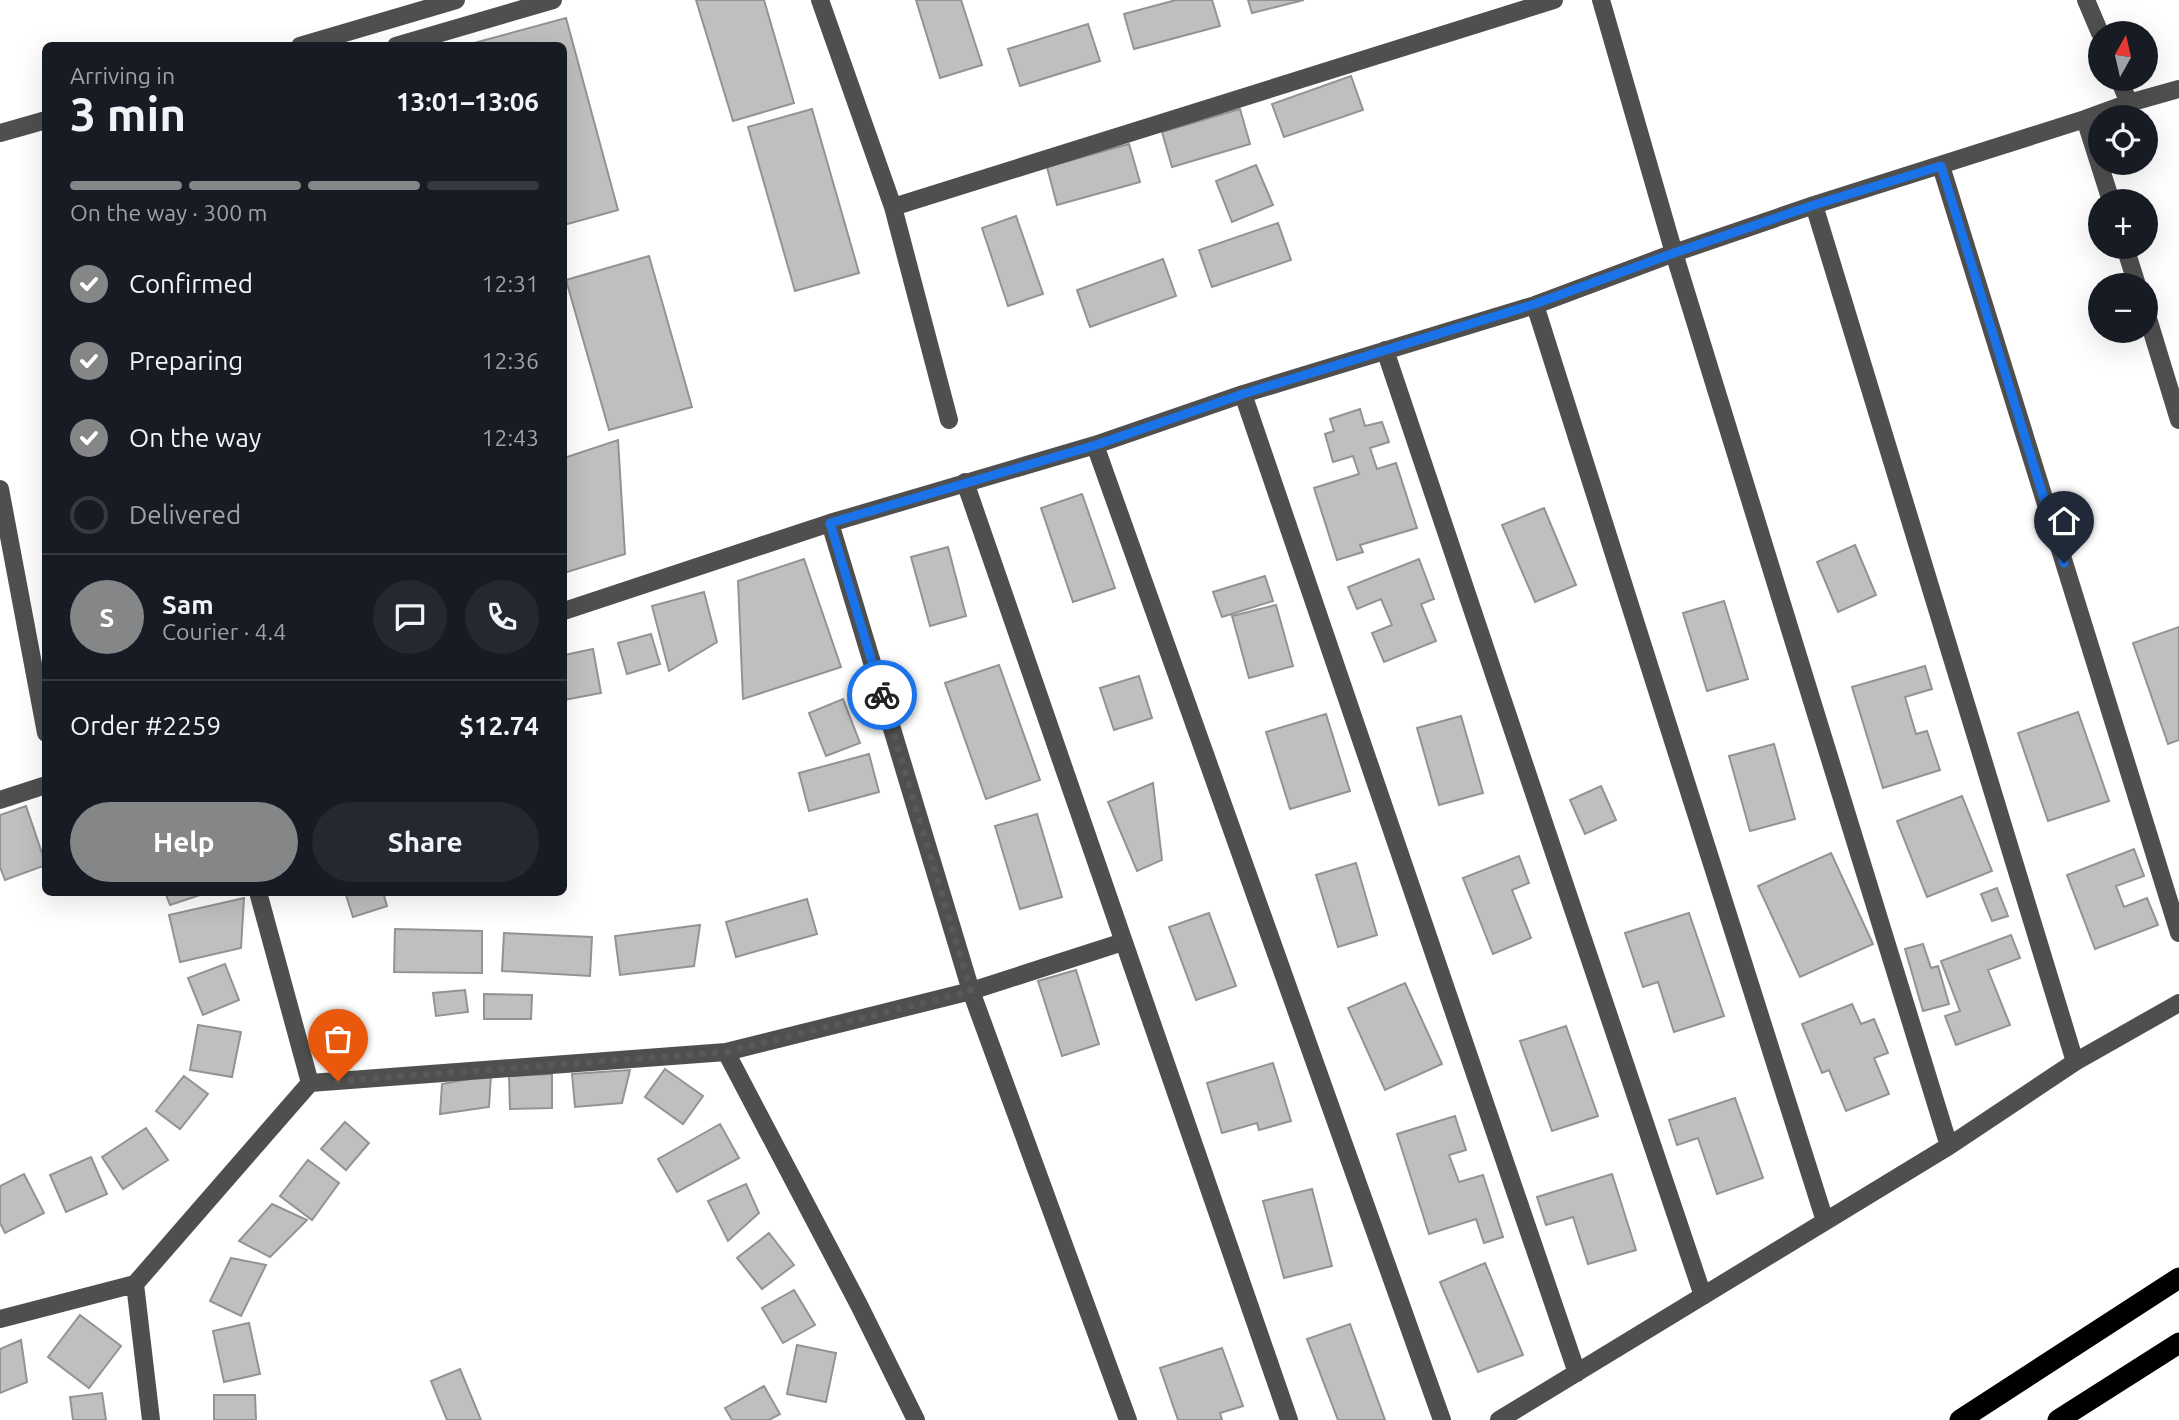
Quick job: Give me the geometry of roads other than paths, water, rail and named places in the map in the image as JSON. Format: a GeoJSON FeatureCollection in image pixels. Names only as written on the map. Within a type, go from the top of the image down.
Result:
{"type":"FeatureCollection","features":[{"type":"Feature","properties":{"kind":"highway"},"geometry":{"type":"LineString","coordinates":[[1960,1420],[2179,1278]]}},
{"type":"Feature","properties":{"kind":"highway"},"geometry":{"type":"LineString","coordinates":[[2058,1420],[2179,1343]]}},
{"type":"Feature","properties":{"kind":"street"},"geometry":{"type":"LineString","coordinates":[[314,42],[456,0]]}},
{"type":"Feature","properties":{"kind":"street"},"geometry":{"type":"LineString","coordinates":[[410,42],[552,0]]}},
{"type":"Feature","properties":{"kind":"street"},"geometry":{"type":"LineString","coordinates":[[820,0],[893,207],[949,420]]}},
{"type":"Feature","properties":{"kind":"street"},"geometry":{"type":"LineString","coordinates":[[893,207],[1554,0]]}},
{"type":"Feature","properties":{"kind":"street"},"geometry":{"type":"LineString","coordinates":[[1601,0],[1674,253],[1949,1146]]}},
{"type":"Feature","properties":{"kind":"street"},"geometry":{"type":"LineString","coordinates":[[2086,0],[2095,21]]}},
{"type":"Feature","properties":{"kind":"street"},"geometry":{"type":"LineString","coordinates":[[567,610],[830,523],[1096,445],[1243,394],[1535,304],[1814,205],[2179,89]]}},
{"type":"Feature","properties":{"kind":"street"},"geometry":{"type":"LineString","coordinates":[[2124,91],[2129,103]]}},
{"type":"Feature","properties":{"kind":"street"},"geometry":{"type":"LineString","coordinates":[[2085,119],[2107,189]]}},
{"type":"Feature","properties":{"kind":"street"},"geometry":{"type":"LineString","coordinates":[[0,136],[42,121]]}},
{"type":"Feature","properties":{"kind":"street"},"geometry":{"type":"LineString","coordinates":[[0,136],[42,128]]}},
{"type":"Feature","properties":{"kind":"street"},"geometry":{"type":"LineString","coordinates":[[1941,166],[2179,933]]}},
{"type":"Feature","properties":{"kind":"street"},"geometry":{"type":"LineString","coordinates":[[1814,205],[2075,1062]]}},
{"type":"Feature","properties":{"kind":"street"},"geometry":{"type":"LineString","coordinates":[[1535,304],[1825,1221]]}},
{"type":"Feature","properties":{"kind":"street"},"geometry":{"type":"LineString","coordinates":[[2155,343],[2179,420]]}},
{"type":"Feature","properties":{"kind":"street"},"geometry":{"type":"LineString","coordinates":[[1385,350],[1703,1296]]}},
{"type":"Feature","properties":{"kind":"street"},"geometry":{"type":"LineString","coordinates":[[1243,394],[1577,1373]]}},
{"type":"Feature","properties":{"kind":"street"},"geometry":{"type":"LineString","coordinates":[[1096,445],[1441,1420]]}},
{"type":"Feature","properties":{"kind":"street"},"geometry":{"type":"LineString","coordinates":[[965,482],[1289,1420]]}},
{"type":"Feature","properties":{"kind":"street"},"geometry":{"type":"LineString","coordinates":[[0,489],[42,712]]}},
{"type":"Feature","properties":{"kind":"street"},"geometry":{"type":"LineString","coordinates":[[830,523],[971,991],[1128,1420]]}},
{"type":"Feature","properties":{"kind":"street"},"geometry":{"type":"LineString","coordinates":[[0,800],[42,786]]}},
{"type":"Feature","properties":{"kind":"street"},"geometry":{"type":"LineString","coordinates":[[259,896],[310,1083]]}},
{"type":"Feature","properties":{"kind":"street"},"geometry":{"type":"LineString","coordinates":[[0,1319],[135,1284],[310,1083],[726,1052],[971,991],[1123,942]]}},
{"type":"Feature","properties":{"kind":"street"},"geometry":{"type":"LineString","coordinates":[[1499,1420],[1949,1146],[2075,1062],[2179,1003]]}},
{"type":"Feature","properties":{"kind":"street"},"geometry":{"type":"LineString","coordinates":[[726,1052],[859,1305],[916,1420]]}},
{"type":"Feature","properties":{"kind":"street"},"geometry":{"type":"LineString","coordinates":[[135,1284],[151,1420]]}}]}
